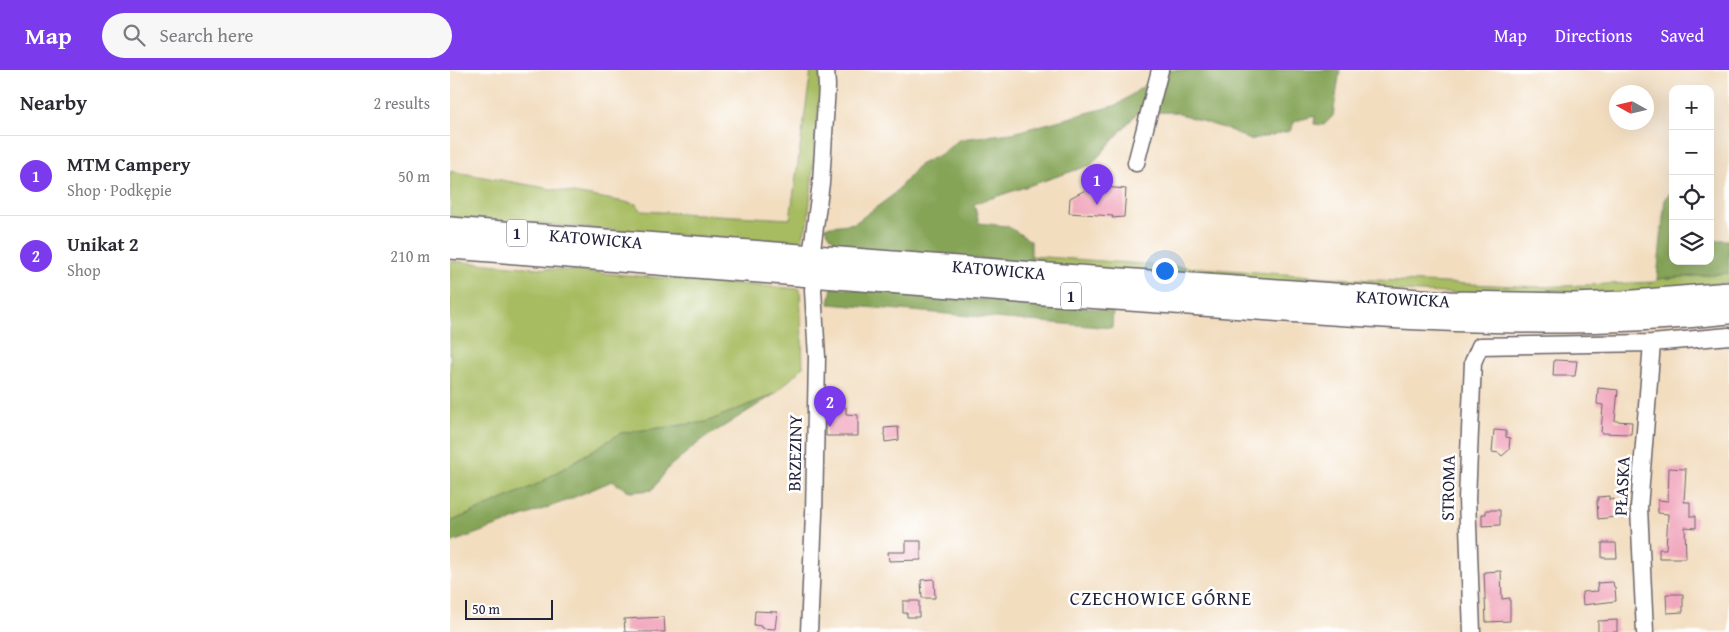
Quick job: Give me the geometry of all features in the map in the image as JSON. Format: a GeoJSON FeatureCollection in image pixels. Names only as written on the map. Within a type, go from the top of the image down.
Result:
{"type":"FeatureCollection","features":[{"type":"Feature","properties":{"kind":"main road","name":"KATOWICKA"},"geometry":{"type":"LineString","coordinates":[[450,228],[805,256],[1458,302],[1543,305],[1593,304],[1729,293]]}},
{"type":"Feature","properties":{"kind":"main road","name":"KATOWICKA"},"geometry":{"type":"LineString","coordinates":[[450,248],[1125,300],[1466,322],[1582,323],[1670,319],[1729,313]]}},
{"type":"Feature","properties":{"kind":"street"},"geometry":{"type":"LineString","coordinates":[[805,256],[812,249],[821,184],[827,86],[826,70]]}},
{"type":"Feature","properties":{"kind":"street"},"geometry":{"type":"LineString","coordinates":[[1136,163],[1160,70]]}},
{"type":"Feature","properties":{"kind":"street","name":"BRZEZINY"},"geometry":{"type":"LineString","coordinates":[[809,632],[814,514],[817,357],[813,290],[814,282],[818,276]]}},
{"type":"Feature","properties":{"kind":"street"},"geometry":{"type":"LineString","coordinates":[[1652,343],[1729,336]]}},
{"type":"Feature","properties":{"kind":"street","name":"STROMA"},"geometry":{"type":"LineString","coordinates":[[1472,632],[1467,499],[1473,362],[1480,346],[1652,343]]}},
{"type":"Feature","properties":{"kind":"street","name":"PŁASKA"},"geometry":{"type":"LineString","coordinates":[[1645,632],[1639,508],[1652,343]]}},
{"type":"Feature","properties":{"kind":"green space"},"geometry":{"type":"Polygon","coordinates":[[[811,70],[820,70],[820,96],[808,221],[800,245],[450,217],[450,171],[636,204],[642,211],[790,219],[811,70]]]}},
{"type":"Feature","properties":{"kind":"green space"},"geometry":{"type":"Polygon","coordinates":[[[1158,70],[1340,70],[1333,116],[1324,125],[1314,124],[1315,116],[1295,121],[1290,131],[1250,140],[1232,131],[1174,112],[1137,113],[1091,165],[974,204],[979,223],[1007,226],[1031,241],[1031,263],[838,247],[824,227],[855,223],[893,195],[919,165],[941,154],[960,139],[1012,133],[1117,105],[1148,83],[1158,70]]]}},
{"type":"Feature","properties":{"kind":"green space"},"geometry":{"type":"Polygon","coordinates":[[[1669,194],[1669,265],[1714,265],[1714,240],[1729,240],[1729,273],[1657,279],[1665,198],[1669,194]]]}},
{"type":"Feature","properties":{"kind":"green space"},"geometry":{"type":"Polygon","coordinates":[[[1031,256],[1354,279],[1539,287],[1656,282],[1657,279],[1729,273],[1729,282],[1650,292],[1573,295],[1417,292],[1339,288],[1029,263],[1031,256]]]}},
{"type":"Feature","properties":{"kind":"green space"},"geometry":{"type":"Polygon","coordinates":[[[450,261],[800,289],[803,367],[775,394],[706,422],[621,433],[538,484],[450,522],[450,261]]]}},
{"type":"Feature","properties":{"kind":"green space"},"geometry":{"type":"Polygon","coordinates":[[[832,287],[1113,310],[1112,328],[829,304],[832,287]]]}},
{"type":"Feature","properties":{"kind":"green space"},"geometry":{"type":"Polygon","coordinates":[[[775,394],[702,440],[670,466],[652,490],[630,492],[612,481],[563,502],[450,543],[450,522],[538,484],[621,433],[706,422],[775,394]]]}},
{"type":"Feature","properties":{"kind":"building"},"geometry":{"type":"Polygon","coordinates":[[[1093,186],[1126,189],[1124,217],[1112,218],[1113,216],[1069,213],[1070,198],[1093,186]]]}},
{"type":"Feature","properties":{"kind":"building"},"geometry":{"type":"Polygon","coordinates":[[[1554,360],[1577,361],[1575,376],[1553,376],[1554,360]]]}},
{"type":"Feature","properties":{"kind":"building"},"geometry":{"type":"Polygon","coordinates":[[[1598,388],[1618,390],[1615,421],[1632,422],[1631,434],[1601,433],[1603,405],[1597,404],[1598,388]]]}},
{"type":"Feature","properties":{"kind":"building"},"geometry":{"type":"Polygon","coordinates":[[[826,407],[846,407],[846,414],[858,415],[858,436],[826,436],[826,407]]]}},
{"type":"Feature","properties":{"kind":"building"},"geometry":{"type":"Polygon","coordinates":[[[898,427],[899,440],[885,442],[884,428],[898,427]]]}},
{"type":"Feature","properties":{"kind":"building"},"geometry":{"type":"Polygon","coordinates":[[[1494,430],[1506,431],[1506,437],[1510,438],[1509,450],[1502,456],[1499,453],[1492,452],[1494,430]]]}},
{"type":"Feature","properties":{"kind":"building"},"geometry":{"type":"Polygon","coordinates":[[[1669,468],[1686,469],[1684,502],[1690,502],[1690,516],[1696,516],[1696,528],[1685,527],[1686,558],[1659,558],[1659,549],[1666,549],[1668,514],[1658,513],[1658,500],[1668,501],[1669,468]]]}},
{"type":"Feature","properties":{"kind":"building"},"geometry":{"type":"Polygon","coordinates":[[[1609,496],[1609,500],[1614,499],[1615,517],[1598,519],[1598,497],[1609,496]]]}},
{"type":"Feature","properties":{"kind":"building"},"geometry":{"type":"Polygon","coordinates":[[[1486,510],[1500,510],[1500,525],[1482,526],[1482,514],[1486,514],[1486,510]]]}},
{"type":"Feature","properties":{"kind":"building"},"geometry":{"type":"Polygon","coordinates":[[[906,541],[921,541],[921,560],[889,561],[888,552],[906,552],[906,541]]]}},
{"type":"Feature","properties":{"kind":"building"},"geometry":{"type":"Polygon","coordinates":[[[1602,543],[1616,543],[1617,558],[1602,558],[1602,543]]]}},
{"type":"Feature","properties":{"kind":"building"},"geometry":{"type":"Polygon","coordinates":[[[1501,571],[1502,599],[1510,598],[1510,621],[1486,622],[1484,572],[1501,571]]]}},
{"type":"Feature","properties":{"kind":"building"},"geometry":{"type":"Polygon","coordinates":[[[934,579],[935,598],[922,598],[921,580],[934,579]]]}},
{"type":"Feature","properties":{"kind":"building"},"geometry":{"type":"Polygon","coordinates":[[[1613,582],[1616,601],[1583,605],[1582,592],[1598,591],[1597,583],[1613,582]]]}},
{"type":"Feature","properties":{"kind":"building"},"geometry":{"type":"Polygon","coordinates":[[[1666,594],[1683,594],[1683,612],[1667,613],[1666,594]]]}},
{"type":"Feature","properties":{"kind":"building"},"geometry":{"type":"Polygon","coordinates":[[[903,601],[919,601],[919,617],[907,617],[907,613],[903,613],[903,601]]]}},
{"type":"Feature","properties":{"kind":"building"},"geometry":{"type":"Polygon","coordinates":[[[755,611],[777,612],[775,629],[761,628],[761,626],[754,625],[755,611]]]}},
{"type":"Feature","properties":{"kind":"building"},"geometry":{"type":"Polygon","coordinates":[[[664,617],[665,632],[625,632],[624,619],[664,617]]]}},
{"type":"Feature","properties":{"kind":"building"},"geometry":{"type":"Polygon","coordinates":[[[1617,620],[1617,632],[1598,632],[1598,621],[1617,620]]]}},
{"type":"Feature","properties":{"kind":"place","name":"MTM Campery"},"geometry":{"type":"Point","coordinates":[1097,205]}},
{"type":"Feature","properties":{"kind":"place","name":"Unikat 2"},"geometry":{"type":"Point","coordinates":[830,427]}},
{"type":"Feature","properties":{"kind":"district","name":"CZECHOWICE GÓRNE"},"geometry":{"type":"Point","coordinates":[1161,598]}}]}
